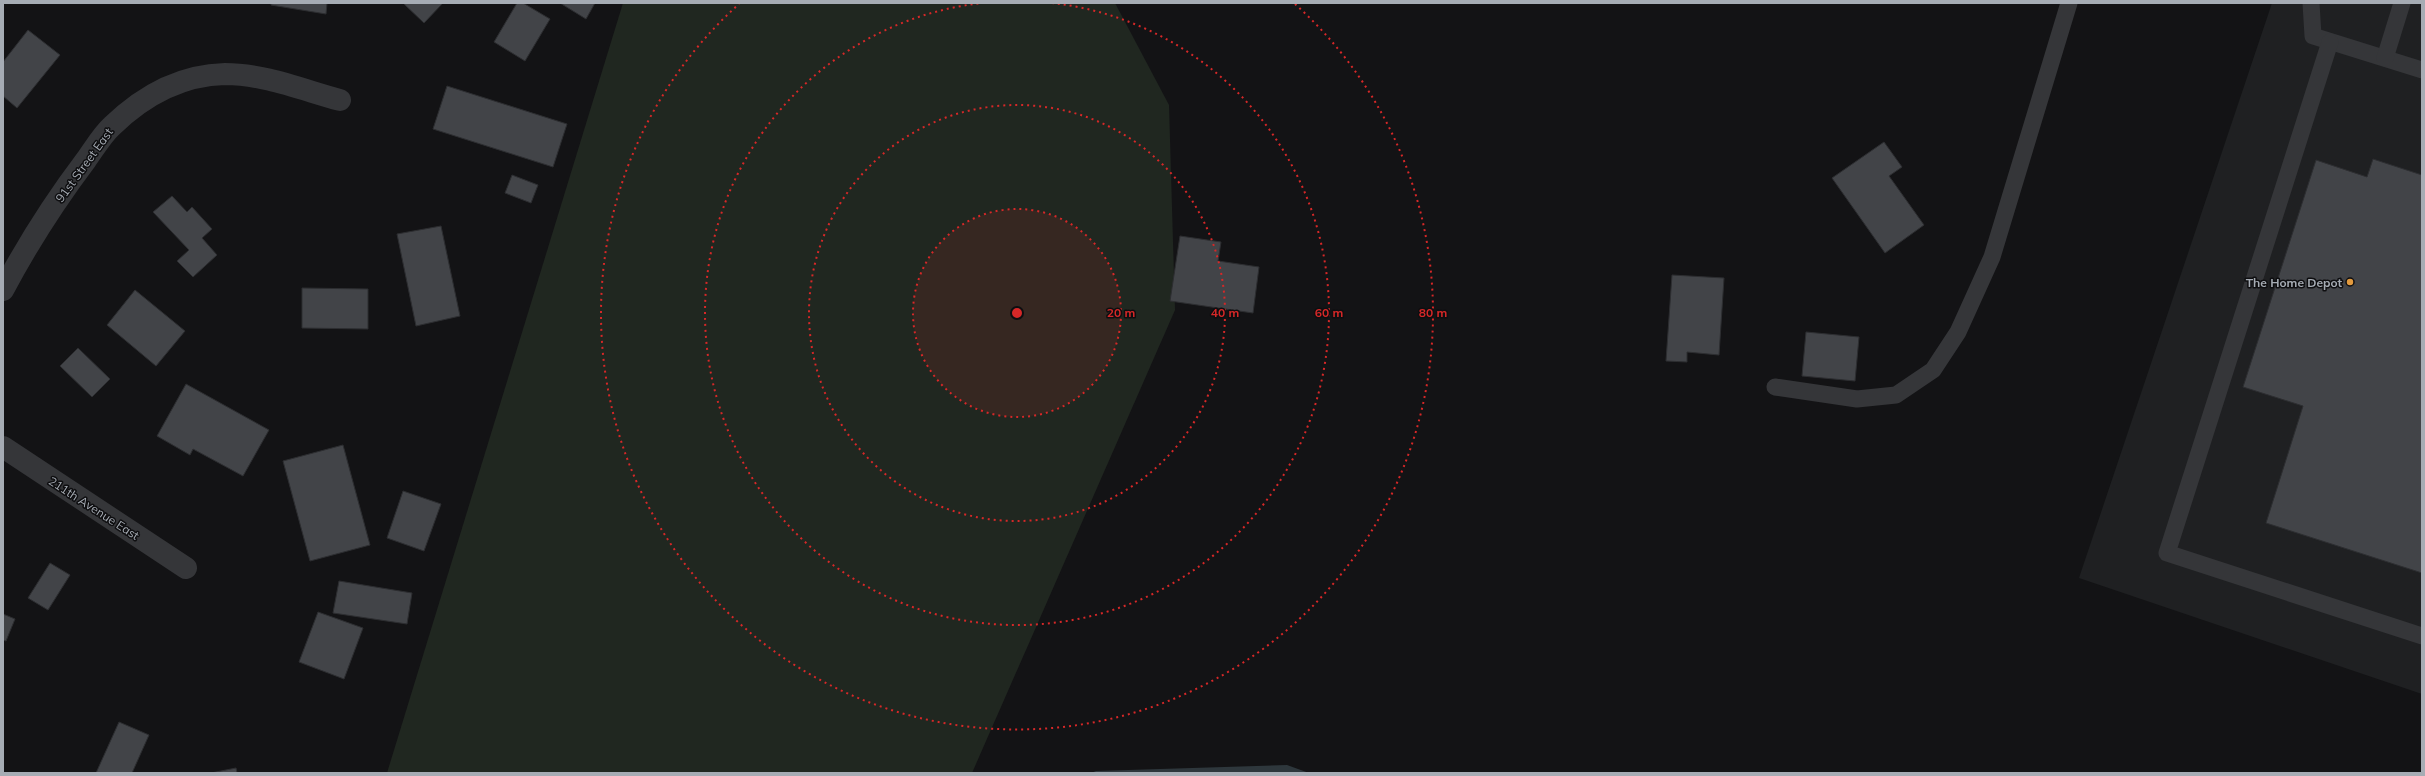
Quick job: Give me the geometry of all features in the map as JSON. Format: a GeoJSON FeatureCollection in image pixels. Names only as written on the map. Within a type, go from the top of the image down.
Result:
{"type":"FeatureCollection","features":[{"type":"Feature","properties":{"kind":"street","name":"91st Street East"},"geometry":{"type":"LineString","coordinates":[[3,290],[19,260],[68,184],[111,126],[153,94],[183,80],[224,74],[257,77],[340,100]]}},
{"type":"Feature","properties":{"kind":"street","name":"211th Avenue East"},"geometry":{"type":"LineString","coordinates":[[3,447],[186,568]]}},
{"type":"Feature","properties":{"kind":"lane"},"geometry":{"type":"LineString","coordinates":[[1775,387],[1857,399],[1896,395],[1933,370],[1958,332],[1992,256],[2069,3]]}},
{"type":"Feature","properties":{"kind":"lane"},"geometry":{"type":"LineString","coordinates":[[2311,3],[2312,36],[2422,70]]}},
{"type":"Feature","properties":{"kind":"lane"},"geometry":{"type":"LineString","coordinates":[[2385,58],[2402,3]]}},
{"type":"Feature","properties":{"kind":"lane"},"geometry":{"type":"LineString","coordinates":[[2330,42],[2167,553],[2422,636]]}},
{"type":"Feature","properties":{"kind":"shaded area"},"geometry":{"type":"Polygon","coordinates":[[[623,3],[1115,3],[1169,105],[1175,310],[972,773],[387,773],[623,3]]]}},
{"type":"Feature","properties":{"kind":"shaded area"},"geometry":{"type":"Polygon","coordinates":[[[2272,3],[2422,3],[2422,694],[2079,578],[2272,3]]]}},
{"type":"Feature","properties":{"kind":"shaded area"},"geometry":{"type":"Polygon","coordinates":[[[1287,765],[1309,773],[1091,773],[1096,771],[1287,765]]]}},
{"type":"Feature","properties":{"kind":"building"},"geometry":{"type":"Polygon","coordinates":[[[271,3],[327,3],[326,14],[271,5],[271,3]]]}},
{"type":"Feature","properties":{"kind":"building"},"geometry":{"type":"Polygon","coordinates":[[[403,3],[443,3],[424,23],[403,3]]]}},
{"type":"Feature","properties":{"kind":"building"},"geometry":{"type":"Polygon","coordinates":[[[517,3],[523,3],[550,19],[525,61],[494,42],[517,3]]]}},
{"type":"Feature","properties":{"kind":"building"},"geometry":{"type":"Polygon","coordinates":[[[560,3],[595,3],[586,19],[560,3]]]}},
{"type":"Feature","properties":{"kind":"building"},"geometry":{"type":"Polygon","coordinates":[[[28,30],[60,55],[17,108],[3,96],[3,62],[28,30]]]}},
{"type":"Feature","properties":{"kind":"building"},"geometry":{"type":"Polygon","coordinates":[[[447,86],[567,124],[553,167],[433,129],[447,86]]]}},
{"type":"Feature","properties":{"kind":"building"},"geometry":{"type":"Polygon","coordinates":[[[1884,142],[1902,167],[1889,176],[1924,225],[1885,253],[1832,178],[1884,142]]]}},
{"type":"Feature","properties":{"kind":"building","name":"The Home Depot"},"geometry":{"type":"Polygon","coordinates":[[[2373,159],[2422,175],[2422,573],[2266,523],[2303,406],[2243,387],[2316,160],[2367,177],[2373,159]]]}},
{"type":"Feature","properties":{"kind":"building"},"geometry":{"type":"Polygon","coordinates":[[[512,175],[538,185],[531,203],[505,193],[512,175]]]}},
{"type":"Feature","properties":{"kind":"building"},"geometry":{"type":"Polygon","coordinates":[[[172,196],[187,212],[192,207],[212,229],[202,238],[217,255],[193,277],[177,261],[189,250],[153,212],[172,196]]]}},
{"type":"Feature","properties":{"kind":"building"},"geometry":{"type":"Polygon","coordinates":[[[441,226],[460,316],[416,326],[397,234],[441,226]]]}},
{"type":"Feature","properties":{"kind":"building"},"geometry":{"type":"Polygon","coordinates":[[[1180,236],[1221,242],[1218,261],[1259,267],[1253,313],[1170,301],[1180,236]]]}},
{"type":"Feature","properties":{"kind":"building"},"geometry":{"type":"Polygon","coordinates":[[[1672,275],[1724,278],[1719,355],[1687,352],[1687,362],[1666,361],[1672,275]]]}},
{"type":"Feature","properties":{"kind":"building"},"geometry":{"type":"Polygon","coordinates":[[[302,288],[368,289],[368,329],[302,328],[302,288]]]}},
{"type":"Feature","properties":{"kind":"building"},"geometry":{"type":"Polygon","coordinates":[[[135,290],[185,331],[156,366],[107,325],[135,290]]]}},
{"type":"Feature","properties":{"kind":"building"},"geometry":{"type":"Polygon","coordinates":[[[1806,332],[1859,337],[1855,381],[1802,376],[1806,332]]]}},
{"type":"Feature","properties":{"kind":"building"},"geometry":{"type":"Polygon","coordinates":[[[78,348],[110,379],[92,397],[60,366],[78,348]]]}},
{"type":"Feature","properties":{"kind":"building"},"geometry":{"type":"Polygon","coordinates":[[[186,384],[269,430],[243,476],[193,449],[190,455],[157,436],[186,384]]]}},
{"type":"Feature","properties":{"kind":"building"},"geometry":{"type":"Polygon","coordinates":[[[343,445],[370,545],[310,561],[283,461],[343,445]]]}},
{"type":"Feature","properties":{"kind":"building"},"geometry":{"type":"Polygon","coordinates":[[[403,491],[441,504],[424,551],[387,538],[403,491]]]}},
{"type":"Feature","properties":{"kind":"building"},"geometry":{"type":"Polygon","coordinates":[[[50,563],[70,575],[48,610],[28,598],[50,563]]]}},
{"type":"Feature","properties":{"kind":"building"},"geometry":{"type":"Polygon","coordinates":[[[339,581],[412,593],[407,624],[333,613],[339,581]]]}},
{"type":"Feature","properties":{"kind":"building"},"geometry":{"type":"Polygon","coordinates":[[[318,612],[363,628],[344,679],[299,662],[318,612]]]}},
{"type":"Feature","properties":{"kind":"building"},"geometry":{"type":"Polygon","coordinates":[[[3,614],[15,619],[6,641],[3,640],[3,614]]]}},
{"type":"Feature","properties":{"kind":"building"},"geometry":{"type":"Polygon","coordinates":[[[119,722],[149,735],[132,773],[96,773],[119,722]]]}},
{"type":"Feature","properties":{"kind":"building"},"geometry":{"type":"Polygon","coordinates":[[[236,768],[237,773],[211,773],[236,768]]]}},
{"type":"Feature","properties":{"kind":"place","name":"The Home Depot"},"geometry":{"type":"Point","coordinates":[2350,282]}}]}
